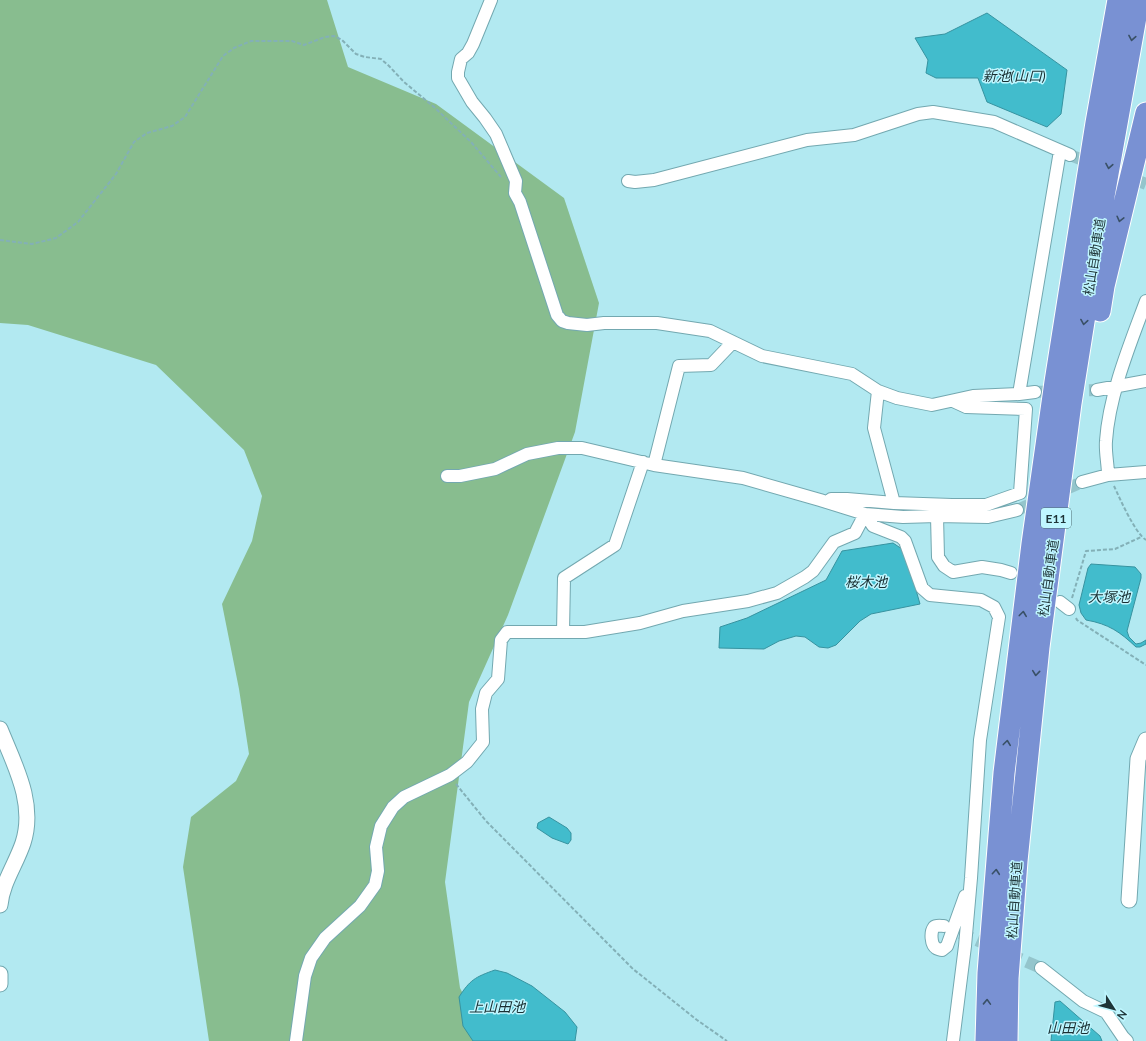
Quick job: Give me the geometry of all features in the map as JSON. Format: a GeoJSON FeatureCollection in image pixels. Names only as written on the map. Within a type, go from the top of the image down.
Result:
{"type":"FeatureCollection","features":[{"type":"Feature","properties":{"kind":"highway"},"geometry":{"type":"LineString","coordinates":[[1096,123],[1112,0]]}},
{"type":"Feature","properties":{"kind":"highway","name":"松山自動車道"},"geometry":{"type":"LineString","coordinates":[[986,1041],[988,973],[1005,765],[1032,544],[1096,123],[1118,0]]}},
{"type":"Feature","properties":{"kind":"highway","name":"松山自動車道"},"geometry":{"type":"LineString","coordinates":[[1006,1041],[1008,978],[1017,861],[1039,647],[1073,396],[1100,219],[1139,0]]}},
{"type":"Feature","properties":{"kind":"highway"},"geometry":{"type":"LineString","coordinates":[[1039,647],[1060,547],[1104,286],[1146,113]]}},
{"type":"Feature","properties":{"kind":"street"},"geometry":{"type":"LineString","coordinates":[[491,0],[473,44],[468,53],[461,59],[458,78],[472,102],[496,134],[516,181],[515,193],[520,202],[557,315],[562,321],[587,325],[604,323],[657,323],[710,331],[762,356],[852,374],[878,391],[897,398],[932,405],[973,396],[1035,392]]}},
{"type":"Feature","properties":{"kind":"street"},"geometry":{"type":"LineString","coordinates":[[628,181],[635,182],[654,180],[807,140],[854,135],[918,114],[933,112],[994,122],[1065,153],[1019,394]]}},
{"type":"Feature","properties":{"kind":"street"},"geometry":{"type":"LineString","coordinates":[[1108,475],[1106,442],[1110,412],[1116,386],[1146,301]]}},
{"type":"Feature","properties":{"kind":"street"},"geometry":{"type":"LineString","coordinates":[[563,632],[564,578],[615,545],[648,464],[679,366],[711,365],[733,342]]}},
{"type":"Feature","properties":{"kind":"street"},"geometry":{"type":"LineString","coordinates":[[1097,390],[1146,381]]}},
{"type":"Feature","properties":{"kind":"street"},"geometry":{"type":"LineString","coordinates":[[878,391],[874,428],[894,503]]}},
{"type":"Feature","properties":{"kind":"street"},"geometry":{"type":"LineString","coordinates":[[820,500],[847,499],[894,503],[986,505],[1020,493],[1026,408],[966,407],[953,401]]}},
{"type":"Feature","properties":{"kind":"street"},"geometry":{"type":"LineString","coordinates":[[447,476],[460,476],[495,469],[527,454],[558,448],[582,448],[648,464],[743,478],[865,514],[903,517],[988,517],[1017,510]]}},
{"type":"Feature","properties":{"kind":"street"},"geometry":{"type":"LineString","coordinates":[[1082,482],[1108,475],[1146,472]]}},
{"type":"Feature","properties":{"kind":"street"},"geometry":{"type":"LineString","coordinates":[[296,1041],[305,976],[311,958],[325,938],[360,906],[375,885],[378,871],[376,847],[381,826],[393,807],[404,797],[450,775],[467,762],[483,742],[482,710],[486,693],[498,679],[501,640],[506,632],[585,632],[640,623],[683,611],[748,601],[777,593],[813,571],[834,542],[855,533],[865,514]]}},
{"type":"Feature","properties":{"kind":"street"},"geometry":{"type":"LineString","coordinates":[[865,514],[873,526],[901,537],[905,541],[922,588],[930,595],[981,600],[994,607],[999,617],[980,740],[965,946],[953,1041]]}},
{"type":"Feature","properties":{"kind":"street"},"geometry":{"type":"LineString","coordinates":[[937,516],[938,557],[944,566],[953,572],[982,567],[1011,573]]}},
{"type":"Feature","properties":{"kind":"street"},"geometry":{"type":"LineString","coordinates":[[0,729],[23,787],[27,815],[24,842],[6,881],[0,905]]}},
{"type":"Feature","properties":{"kind":"street"},"geometry":{"type":"LineString","coordinates":[[1128,900],[1138,759],[1146,740]]}},
{"type":"Feature","properties":{"kind":"street"},"geometry":{"type":"LineString","coordinates":[[944,926],[936,926],[932,934],[932,944],[937,949],[942,950],[947,946],[971,878]]}},
{"type":"Feature","properties":{"kind":"street"},"geometry":{"type":"LineString","coordinates":[[1041,968],[1083,1001],[1106,1012],[1127,1041]]}},
{"type":"Feature","properties":{"kind":"street"},"geometry":{"type":"LineString","coordinates":[[0,974],[0,984]]}},
{"type":"Feature","properties":{"kind":"path"},"geometry":{"type":"LineString","coordinates":[[0,240],[32,244],[56,238],[78,222],[116,174],[134,142],[147,132],[172,126],[186,116],[223,56],[234,48],[251,41],[292,41],[304,46],[325,37],[334,36],[342,40],[356,54],[381,59],[404,82],[434,107],[471,142],[515,193]]}},
{"type":"Feature","properties":{"kind":"path"},"geometry":{"type":"LineString","coordinates":[[1108,475],[1141,537],[1146,540]]}},
{"type":"Feature","properties":{"kind":"path"},"geometry":{"type":"LineString","coordinates":[[1141,537],[1115,550],[1086,551],[1064,606],[1078,620],[1146,665]]}},
{"type":"Feature","properties":{"kind":"path"},"geometry":{"type":"LineString","coordinates":[[450,775],[486,821],[633,969],[727,1041]]}},
{"type":"Feature","properties":{"kind":"green space"},"geometry":{"type":"Polygon","coordinates":[[[0,0],[327,0],[348,67],[436,104],[564,198],[599,303],[575,432],[508,615],[469,702],[445,882],[460,988],[487,1041],[209,1041],[183,867],[191,817],[236,781],[249,754],[239,689],[222,604],[252,541],[262,496],[244,450],[156,365],[28,325],[0,323],[0,0]]]}},
{"type":"Feature","properties":{"kind":"water","name":"新池(山口)"},"geometry":{"type":"Polygon","coordinates":[[[987,13],[1067,70],[1061,114],[1047,127],[987,102],[978,78],[936,78],[926,73],[928,60],[915,38],[945,34],[987,13]]]}},
{"type":"Feature","properties":{"kind":"water","name":"桜木池"},"geometry":{"type":"Polygon","coordinates":[[[893,543],[902,549],[906,555],[920,604],[871,614],[860,621],[836,645],[828,648],[819,647],[805,637],[796,636],[779,641],[764,649],[719,648],[720,627],[747,618],[826,580],[842,551],[893,543]]]}},
{"type":"Feature","properties":{"kind":"water","name":"大塚池"},"geometry":{"type":"Polygon","coordinates":[[[1091,564],[1135,567],[1141,574],[1127,631],[1129,637],[1136,644],[1146,640],[1146,644],[1136,647],[1114,629],[1086,620],[1081,613],[1079,605],[1088,568],[1091,564]]]}},
{"type":"Feature","properties":{"kind":"water"},"geometry":{"type":"Polygon","coordinates":[[[549,817],[567,828],[571,833],[571,840],[568,844],[552,838],[537,828],[538,823],[549,817]]]}},
{"type":"Feature","properties":{"kind":"water","name":"上山田池"},"geometry":{"type":"Polygon","coordinates":[[[495,970],[507,973],[532,986],[565,1012],[577,1027],[575,1041],[473,1041],[463,1026],[459,997],[466,987],[474,980],[495,970]]]}},
{"type":"Feature","properties":{"kind":"water","name":"山田池"},"geometry":{"type":"Polygon","coordinates":[[[1060,1001],[1100,1036],[1102,1041],[1051,1041],[1055,1002],[1060,1001]]]}},
{"type":"Feature","properties":{"kind":"tunnel"},"geometry":{"type":"LineString","coordinates":[[1070,155],[1146,184]]}},
{"type":"Feature","properties":{"kind":"tunnel"},"geometry":{"type":"LineString","coordinates":[[1035,392],[1097,390]]}},
{"type":"Feature","properties":{"kind":"tunnel"},"geometry":{"type":"LineString","coordinates":[[1017,510],[1082,482]]}},
{"type":"Feature","properties":{"kind":"tunnel"},"geometry":{"type":"LineString","coordinates":[[944,926],[1041,968]]}}]}
